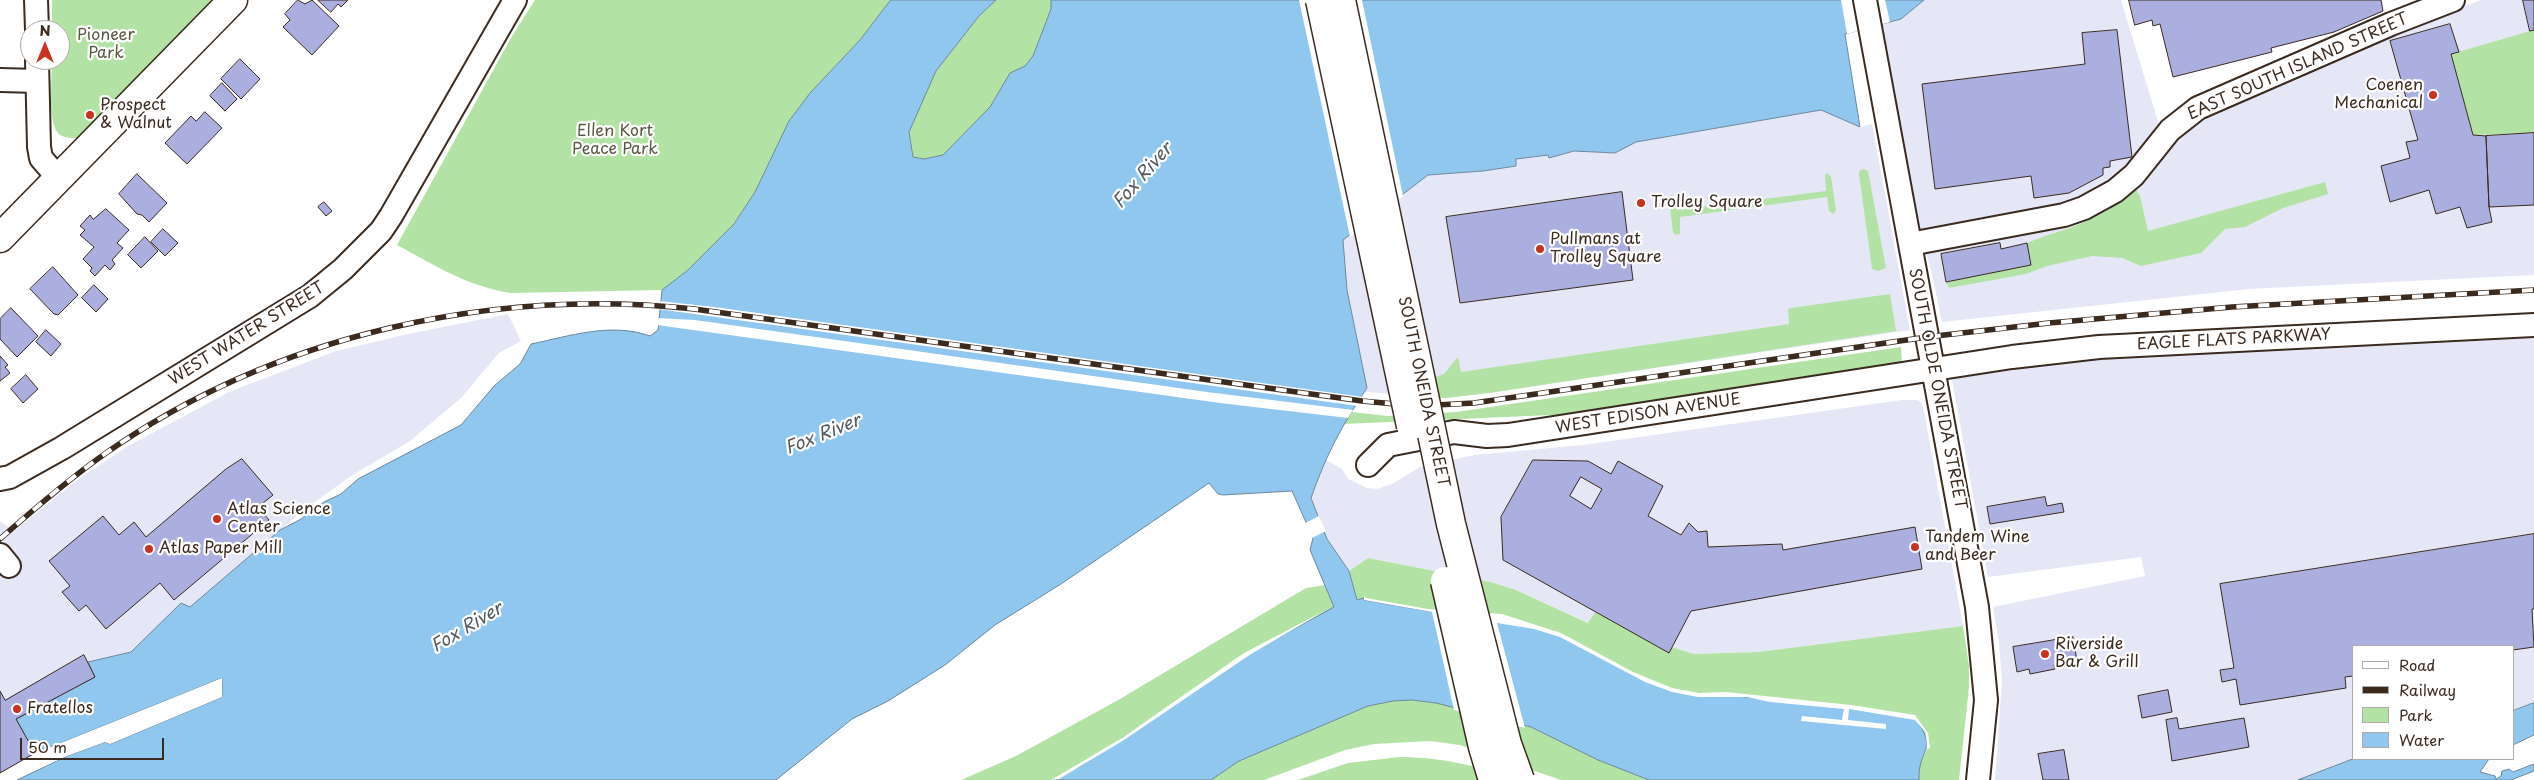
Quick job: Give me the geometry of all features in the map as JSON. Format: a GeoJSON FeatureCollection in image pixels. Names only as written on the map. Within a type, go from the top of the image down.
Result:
{"type":"FeatureCollection","features":[{"type":"Feature","properties":{"kind":"main road"},"geometry":{"type":"LineString","coordinates":[[0,238],[59,180],[233,0]]}},
{"type":"Feature","properties":{"kind":"main road","name":"SOUTH ONEIDA STREET"},"geometry":{"type":"LineString","coordinates":[[1320,0],[1440,560],[1483,748],[1494,780]]}},
{"type":"Feature","properties":{"kind":"main road","name":"SOUTH ONEIDA STREET"},"geometry":{"type":"LineString","coordinates":[[1340,0],[1451,524],[1507,744],[1520,780]]}},
{"type":"Feature","properties":{"kind":"street"},"geometry":{"type":"LineString","coordinates":[[36,0],[36,20]]}},
{"type":"Feature","properties":{"kind":"street","name":"WEST WATER STREET"},"geometry":{"type":"LineString","coordinates":[[0,479],[10,477],[62,448],[273,320],[324,286],[343,269],[381,231],[391,216],[515,0]]}},
{"type":"Feature","properties":{"kind":"street","name":"SOUTH OLDE ONEIDA STREET"},"geometry":{"type":"LineString","coordinates":[[1865,0],[1935,370],[1977,607],[1985,675],[1983,740],[1978,780]]}},
{"type":"Feature","properties":{"kind":"street","name":"EAST SOUTH ISLAND STREET"},"geometry":{"type":"LineString","coordinates":[[1910,244],[2064,215],[2084,208],[2115,191],[2134,175],[2170,130],[2198,108],[2391,24],[2453,0]]}},
{"type":"Feature","properties":{"kind":"street"},"geometry":{"type":"LineString","coordinates":[[0,80],[37,70],[37,136],[41,158],[59,180]]}},
{"type":"Feature","properties":{"kind":"street","name":"EAGLE FLATS PARKWAY"},"geometry":{"type":"LineString","coordinates":[[1935,370],[2012,357],[2099,347],[2534,324]]}},
{"type":"Feature","properties":{"kind":"street","name":"WEST EDISON AVENUE"},"geometry":{"type":"LineString","coordinates":[[1368,465],[1388,446],[1454,432],[1487,436],[1508,435],[1935,370]]}},
{"type":"Feature","properties":{"kind":"shaded area"},"geometry":{"type":"Polygon","coordinates":[[[1924,0],[2121,0],[2159,125],[2174,139],[2202,117],[2431,18],[2481,0],[2534,0],[2534,275],[2249,289],[1942,322],[1932,274],[1916,216],[1882,24],[1901,19],[1924,0]]]}},
{"type":"Feature","properties":{"kind":"shaded area"},"geometry":{"type":"Polygon","coordinates":[[[1821,110],[1860,127],[1872,124],[1910,330],[1489,393],[1445,398],[1365,392],[1367,388],[1347,290],[1343,240],[1428,175],[1483,171],[1516,166],[1515,159],[1548,155],[1549,158],[1574,151],[1615,153],[1636,142],[1821,110]]]}},
{"type":"Feature","properties":{"kind":"shaded area"},"geometry":{"type":"Polygon","coordinates":[[[508,314],[521,341],[499,353],[461,398],[410,441],[351,476],[305,509],[190,607],[181,604],[131,652],[88,662],[95,677],[16,719],[35,753],[0,773],[0,521],[14,531],[77,480],[128,446],[229,392],[333,352],[403,335],[508,314]]]}},
{"type":"Feature","properties":{"kind":"shaded area"},"geometry":{"type":"Polygon","coordinates":[[[2534,336],[2534,703],[2514,711],[2514,645],[2352,645],[2352,759],[2298,780],[1995,780],[2002,681],[1993,607],[2145,576],[2141,557],[1988,577],[1952,380],[2000,367],[2196,353],[2534,336]]]}},
{"type":"Feature","properties":{"kind":"shaded area"},"geometry":{"type":"Polygon","coordinates":[[[1902,400],[1917,400],[1921,402],[1924,411],[1963,626],[1758,652],[1694,654],[1672,647],[1669,653],[1596,612],[1589,623],[1516,590],[1491,582],[1368,558],[1349,571],[1327,539],[1311,498],[1324,459],[1342,469],[1348,479],[1367,488],[1377,489],[1392,484],[1420,467],[1474,455],[1583,445],[1902,400]]]}},
{"type":"Feature","properties":{"kind":"green space","name":"Pioneer Park"},"geometry":{"type":"Polygon","coordinates":[[[52,0],[216,0],[77,138],[68,138],[60,135],[56,130],[52,115],[52,70],[70,70],[70,20],[52,20],[52,0]]]}},
{"type":"Feature","properties":{"kind":"green space","name":"Ellen Kort Peace Park"},"geometry":{"type":"Polygon","coordinates":[[[535,0],[891,0],[860,40],[810,93],[789,121],[755,192],[734,224],[688,270],[662,290],[511,293],[481,286],[466,280],[397,245],[512,36],[535,0]]]}},
{"type":"Feature","properties":{"kind":"green space"},"geometry":{"type":"Polygon","coordinates":[[[996,0],[1051,0],[1051,9],[1033,56],[1025,66],[1010,73],[990,107],[943,155],[924,159],[913,157],[909,132],[936,71],[979,16],[996,0]]]}},
{"type":"Feature","properties":{"kind":"green space"},"geometry":{"type":"Polygon","coordinates":[[[2534,30],[2534,133],[2473,135],[2451,54],[2534,30]]]}},
{"type":"Feature","properties":{"kind":"green space"},"geometry":{"type":"Polygon","coordinates":[[[1860,170],[1868,171],[1886,268],[1878,271],[1872,269],[1859,174],[1860,170]]]}},
{"type":"Feature","properties":{"kind":"green space"},"geometry":{"type":"Polygon","coordinates":[[[1827,173],[1831,177],[1836,210],[1833,214],[1829,211],[1827,197],[1680,217],[1680,234],[1675,235],[1673,232],[1669,200],[1672,195],[1677,199],[1679,210],[1826,191],[1825,175],[1827,173]]]}},
{"type":"Feature","properties":{"kind":"green space"},"geometry":{"type":"Polygon","coordinates":[[[2325,182],[2328,194],[2283,208],[2245,227],[2225,229],[2201,253],[2141,266],[2122,258],[2092,256],[2047,266],[2026,274],[1949,288],[1946,282],[2031,265],[2027,243],[2089,220],[2136,190],[2140,196],[2148,231],[2325,182]]]}},
{"type":"Feature","properties":{"kind":"green space"},"geometry":{"type":"Polygon","coordinates":[[[1890,294],[1896,331],[1489,393],[1445,398],[1421,397],[1425,380],[1444,374],[1458,357],[1461,372],[1789,324],[1788,309],[1791,308],[1890,294]]]}},
{"type":"Feature","properties":{"kind":"green space"},"geometry":{"type":"Polygon","coordinates":[[[1901,347],[1902,364],[1575,414],[1343,424],[1351,412],[1388,416],[1456,412],[1901,347]]]}},
{"type":"Feature","properties":{"kind":"green space"},"geometry":{"type":"Polygon","coordinates":[[[1368,558],[1491,582],[1516,590],[1588,623],[1596,611],[1669,652],[1672,647],[1694,654],[1758,652],[1963,626],[1969,666],[1969,687],[1959,780],[1919,780],[1918,767],[1927,749],[1671,690],[1428,611],[1364,599],[1357,600],[1349,571],[1368,558]]]}},
{"type":"Feature","properties":{"kind":"green space"},"geometry":{"type":"Polygon","coordinates":[[[1326,585],[1334,607],[1124,740],[1053,780],[961,780],[1016,756],[1120,699],[1306,588],[1326,585]]]}},
{"type":"Feature","properties":{"kind":"green space"},"geometry":{"type":"Polygon","coordinates":[[[1412,700],[1436,703],[1531,727],[1598,760],[1649,780],[1561,780],[1460,745],[1430,741],[1374,744],[1345,750],[1264,780],[1211,780],[1239,761],[1368,706],[1393,701],[1412,700]]]}},
{"type":"Feature","properties":{"kind":"green space"},"geometry":{"type":"Polygon","coordinates":[[[1415,757],[1461,764],[1523,780],[1298,780],[1348,763],[1415,757]]]}},
{"type":"Feature","properties":{"kind":"water","name":"Fox River"},"geometry":{"type":"Polygon","coordinates":[[[891,0],[996,0],[979,16],[936,71],[909,132],[913,157],[924,159],[943,155],[990,107],[1010,73],[1025,66],[1033,56],[1051,9],[1051,0],[1924,0],[1901,19],[1845,34],[1860,127],[1821,110],[1636,142],[1615,153],[1574,151],[1549,158],[1548,155],[1516,159],[1516,166],[1483,171],[1428,175],[1343,240],[1347,290],[1367,388],[1335,441],[1311,498],[1327,539],[1349,571],[1357,600],[1364,598],[1364,600],[1428,611],[1501,617],[1560,635],[1631,674],[1671,690],[1699,696],[1726,695],[1851,707],[1915,717],[1926,737],[1927,744],[1921,761],[1919,780],[1649,780],[1598,760],[1531,727],[1436,703],[1412,700],[1393,701],[1368,706],[1239,761],[1211,780],[1053,780],[1084,764],[1246,655],[1334,607],[1310,550],[1313,538],[1292,491],[1223,495],[1218,494],[1209,483],[1061,584],[995,625],[945,665],[888,701],[852,719],[776,780],[17,780],[67,756],[105,742],[110,744],[222,697],[222,678],[51,747],[33,751],[16,719],[95,677],[88,662],[131,652],[181,603],[190,607],[280,530],[301,519],[324,502],[341,494],[358,479],[461,425],[494,386],[520,364],[531,344],[605,330],[635,332],[650,336],[658,330],[662,290],[688,270],[734,224],[755,192],[789,121],[810,93],[860,40],[891,0]]]}},
{"type":"Feature","properties":{"kind":"water"},"geometry":{"type":"Polygon","coordinates":[[[2534,703],[2534,735],[2514,745],[2514,711],[2534,703]]]}},
{"type":"Feature","properties":{"kind":"water"},"geometry":{"type":"Polygon","coordinates":[[[2352,759],[2488,760],[2480,772],[2495,776],[2496,779],[2501,776],[2502,771],[2509,769],[2513,772],[2534,764],[2534,771],[2511,780],[2298,780],[2352,759]]]}},
{"type":"Feature","properties":{"kind":"pier"},"geometry":{"type":"Polygon","coordinates":[[[1299,0],[1362,0],[1403,196],[1350,237],[1299,0]]]}},
{"type":"Feature","properties":{"kind":"pier"},"geometry":{"type":"Polygon","coordinates":[[[1841,0],[1885,0],[1890,22],[1847,34],[1841,0]]]}},
{"type":"Feature","properties":{"kind":"pier"},"geometry":{"type":"Polygon","coordinates":[[[659,301],[1363,397],[1358,406],[658,309],[659,301]]]}},
{"type":"Feature","properties":{"kind":"pier"},"geometry":{"type":"Polygon","coordinates":[[[657,318],[695,320],[1207,392],[1353,410],[1348,418],[1220,403],[657,325],[657,318]]]}},
{"type":"Feature","properties":{"kind":"pier"},"geometry":{"type":"Polygon","coordinates":[[[1319,516],[1326,531],[1310,539],[1303,524],[1319,516]]]}},
{"type":"Feature","properties":{"kind":"pier"},"geometry":{"type":"Polygon","coordinates":[[[1364,596],[1366,598],[1428,609],[1502,614],[1561,633],[1633,672],[1672,688],[1699,693],[1726,692],[1851,705],[1915,715],[1928,733],[1930,748],[1927,749],[1926,733],[1915,720],[1849,709],[1848,720],[1886,724],[1886,729],[1801,721],[1802,716],[1842,720],[1844,709],[1770,702],[1747,697],[1698,697],[1672,692],[1645,682],[1560,637],[1534,629],[1497,623],[1525,728],[1454,710],[1432,612],[1364,600],[1364,596]]]}},
{"type":"Feature","properties":{"kind":"pier"},"geometry":{"type":"Polygon","coordinates":[[[1328,609],[1251,654],[1124,740],[1059,779],[1051,780],[1122,738],[1244,653],[1328,609]]]}},
{"type":"Feature","properties":{"kind":"pier"},"geometry":{"type":"Polygon","coordinates":[[[222,678],[222,697],[110,744],[105,742],[67,756],[14,780],[66,754],[104,740],[110,742],[219,695],[220,681],[52,750],[34,753],[33,751],[51,747],[222,678]]]}},
{"type":"Feature","properties":{"kind":"building"},"geometry":{"type":"Polygon","coordinates":[[[298,0],[305,4],[312,0],[339,26],[312,55],[283,27],[290,20],[285,14],[298,0]]]}},
{"type":"Feature","properties":{"kind":"building"},"geometry":{"type":"Polygon","coordinates":[[[318,0],[348,0],[341,7],[338,4],[331,12],[318,0]]]}},
{"type":"Feature","properties":{"kind":"building"},"geometry":{"type":"Polygon","coordinates":[[[2129,0],[2381,0],[2383,11],[2334,32],[2271,48],[2272,52],[2173,77],[2160,24],[2153,26],[2152,20],[2135,25],[2129,0]]]}},
{"type":"Feature","properties":{"kind":"building"},"geometry":{"type":"Polygon","coordinates":[[[2523,0],[2534,0],[2534,30],[2530,31],[2523,0]]]}},
{"type":"Feature","properties":{"kind":"building","name":"Coenen Mechanical"},"geometry":{"type":"Polygon","coordinates":[[[2450,24],[2459,52],[2451,54],[2473,135],[2486,136],[2489,207],[2492,222],[2467,228],[2460,207],[2436,214],[2429,190],[2390,202],[2381,166],[2410,158],[2406,142],[2418,140],[2390,41],[2450,24]]]}},
{"type":"Feature","properties":{"kind":"building"},"geometry":{"type":"Polygon","coordinates":[[[2117,30],[2132,157],[2110,161],[2110,167],[2103,168],[2103,175],[2069,193],[2034,198],[2031,176],[1935,189],[1922,84],[2085,64],[2082,33],[2117,30]]]}},
{"type":"Feature","properties":{"kind":"building"},"geometry":{"type":"Polygon","coordinates":[[[240,59],[260,79],[241,99],[221,79],[240,59]]]}},
{"type":"Feature","properties":{"kind":"building"},"geometry":{"type":"Polygon","coordinates":[[[222,83],[237,99],[225,111],[210,96],[222,83]]]}},
{"type":"Feature","properties":{"kind":"building"},"geometry":{"type":"Polygon","coordinates":[[[205,112],[222,128],[187,164],[165,143],[191,116],[196,121],[205,112]]]}},
{"type":"Feature","properties":{"kind":"building"},"geometry":{"type":"Polygon","coordinates":[[[2534,133],[2534,205],[2489,207],[2486,136],[2534,133]]]}},
{"type":"Feature","properties":{"kind":"building"},"geometry":{"type":"Polygon","coordinates":[[[137,174],[167,203],[149,222],[142,215],[137,214],[119,194],[137,174]]]}},
{"type":"Feature","properties":{"kind":"building","name":"Pullmans at Trolley Square"},"geometry":{"type":"Polygon","coordinates":[[[1622,192],[1633,280],[1460,303],[1446,217],[1622,192]]]}},
{"type":"Feature","properties":{"kind":"building"},"geometry":{"type":"Polygon","coordinates":[[[324,202],[332,211],[326,216],[318,207],[324,202]]]}},
{"type":"Feature","properties":{"kind":"building"},"geometry":{"type":"Polygon","coordinates":[[[106,209],[129,230],[117,243],[123,248],[112,260],[115,264],[110,270],[105,265],[95,276],[90,271],[92,268],[83,259],[94,247],[80,235],[85,230],[80,226],[90,215],[93,219],[106,209]]]}},
{"type":"Feature","properties":{"kind":"building"},"geometry":{"type":"Polygon","coordinates":[[[163,229],[178,243],[165,256],[151,242],[163,229]]]}},
{"type":"Feature","properties":{"kind":"building"},"geometry":{"type":"Polygon","coordinates":[[[145,237],[158,251],[141,268],[128,255],[145,237]]]}},
{"type":"Feature","properties":{"kind":"building"},"geometry":{"type":"Polygon","coordinates":[[[2000,243],[2001,249],[2027,243],[2031,265],[1946,282],[1941,254],[2000,243]]]}},
{"type":"Feature","properties":{"kind":"building"},"geometry":{"type":"Polygon","coordinates":[[[53,267],[78,295],[58,315],[54,314],[30,289],[53,267]]]}},
{"type":"Feature","properties":{"kind":"building"},"geometry":{"type":"Polygon","coordinates":[[[94,285],[108,299],[96,312],[82,298],[94,285]]]}},
{"type":"Feature","properties":{"kind":"building"},"geometry":{"type":"Polygon","coordinates":[[[11,308],[38,336],[17,357],[0,339],[0,319],[11,308]]]}},
{"type":"Feature","properties":{"kind":"building"},"geometry":{"type":"Polygon","coordinates":[[[46,330],[61,344],[51,356],[36,342],[46,330]]]}},
{"type":"Feature","properties":{"kind":"building"},"geometry":{"type":"Polygon","coordinates":[[[0,356],[8,365],[5,367],[10,373],[0,381],[0,356]]]}},
{"type":"Feature","properties":{"kind":"building"},"geometry":{"type":"Polygon","coordinates":[[[26,375],[38,389],[23,403],[11,389],[26,375]]]}},
{"type":"Feature","properties":{"kind":"building","name":"Atlas Paper Mill"},"geometry":{"type":"Polygon","coordinates":[[[242,459],[273,495],[258,507],[269,520],[174,600],[160,583],[106,629],[86,605],[79,611],[62,592],[70,586],[49,561],[103,516],[119,535],[134,522],[146,537],[226,469],[242,459]]]}},
{"type":"Feature","properties":{"kind":"building"},"geometry":{"type":"Polygon","coordinates":[[[1533,460],[1588,461],[1611,474],[1618,461],[1663,486],[1648,516],[1681,535],[1689,523],[1698,532],[1707,531],[1708,547],[1782,544],[1783,550],[1915,527],[1922,569],[1691,611],[1669,653],[1503,560],[1501,517],[1533,460]],[[1581,477],[1570,496],[1591,509],[1602,489],[1581,477]]]}},
{"type":"Feature","properties":{"kind":"building"},"geometry":{"type":"Polygon","coordinates":[[[2045,497],[2047,506],[2062,503],[2064,512],[1990,524],[1987,507],[2045,497]]]}},
{"type":"Feature","properties":{"kind":"building"},"geometry":{"type":"Polygon","coordinates":[[[2534,534],[2534,609],[2532,609],[2534,647],[2514,650],[2514,645],[2352,645],[2352,676],[2345,677],[2346,688],[2240,705],[2236,679],[2222,682],[2220,670],[2234,668],[2220,584],[2534,534]]]}},
{"type":"Feature","properties":{"kind":"building","name":"Riverside Bar & Grill"},"geometry":{"type":"Polygon","coordinates":[[[2073,637],[2077,661],[2054,665],[2055,669],[2030,674],[2029,669],[2017,672],[2013,647],[2073,637]]]}},
{"type":"Feature","properties":{"kind":"building","name":"Fratellos"},"geometry":{"type":"Polygon","coordinates":[[[84,655],[95,677],[16,719],[35,753],[0,773],[0,691],[5,700],[84,655]]]}},
{"type":"Feature","properties":{"kind":"building"},"geometry":{"type":"Polygon","coordinates":[[[2168,690],[2172,712],[2142,718],[2138,696],[2168,690]]]}},
{"type":"Feature","properties":{"kind":"building"},"geometry":{"type":"Polygon","coordinates":[[[2177,718],[2179,729],[2244,718],[2249,747],[2172,761],[2166,720],[2177,718]]]}},
{"type":"Feature","properties":{"kind":"building"},"geometry":{"type":"Polygon","coordinates":[[[2064,750],[2069,780],[2043,780],[2038,754],[2064,750]]]}},
{"type":"Feature","properties":{"kind":"railway"},"geometry":{"type":"LineString","coordinates":[[0,539],[52,494],[106,453],[171,412],[241,378],[313,350],[387,328],[463,314],[540,306],[617,304],[694,309],[1362,401],[1417,406],[1474,403],[1927,337],[2049,323],[2232,307],[2534,290]]}},
{"type":"Feature","properties":{"kind":"place","name":"Coenen Mechanical"},"geometry":{"type":"Point","coordinates":[2433,95]}},
{"type":"Feature","properties":{"kind":"place","name":"Prospect & Walnut"},"geometry":{"type":"Point","coordinates":[90,115]}},
{"type":"Feature","properties":{"kind":"place","name":"Trolley Square"},"geometry":{"type":"Point","coordinates":[1641,203]}},
{"type":"Feature","properties":{"kind":"place","name":"Pullmans at Trolley Square"},"geometry":{"type":"Point","coordinates":[1540,249]}},
{"type":"Feature","properties":{"kind":"place","name":"Atlas Science Center"},"geometry":{"type":"Point","coordinates":[217,519]}},
{"type":"Feature","properties":{"kind":"place","name":"Tandem Wine and Beer"},"geometry":{"type":"Point","coordinates":[1915,547]}},
{"type":"Feature","properties":{"kind":"place","name":"Atlas Paper Mill"},"geometry":{"type":"Point","coordinates":[149,549]}},
{"type":"Feature","properties":{"kind":"place","name":"Riverside Bar & Grill"},"geometry":{"type":"Point","coordinates":[2045,654]}},
{"type":"Feature","properties":{"kind":"place","name":"Fratellos"},"geometry":{"type":"Point","coordinates":[17,709]}}]}
